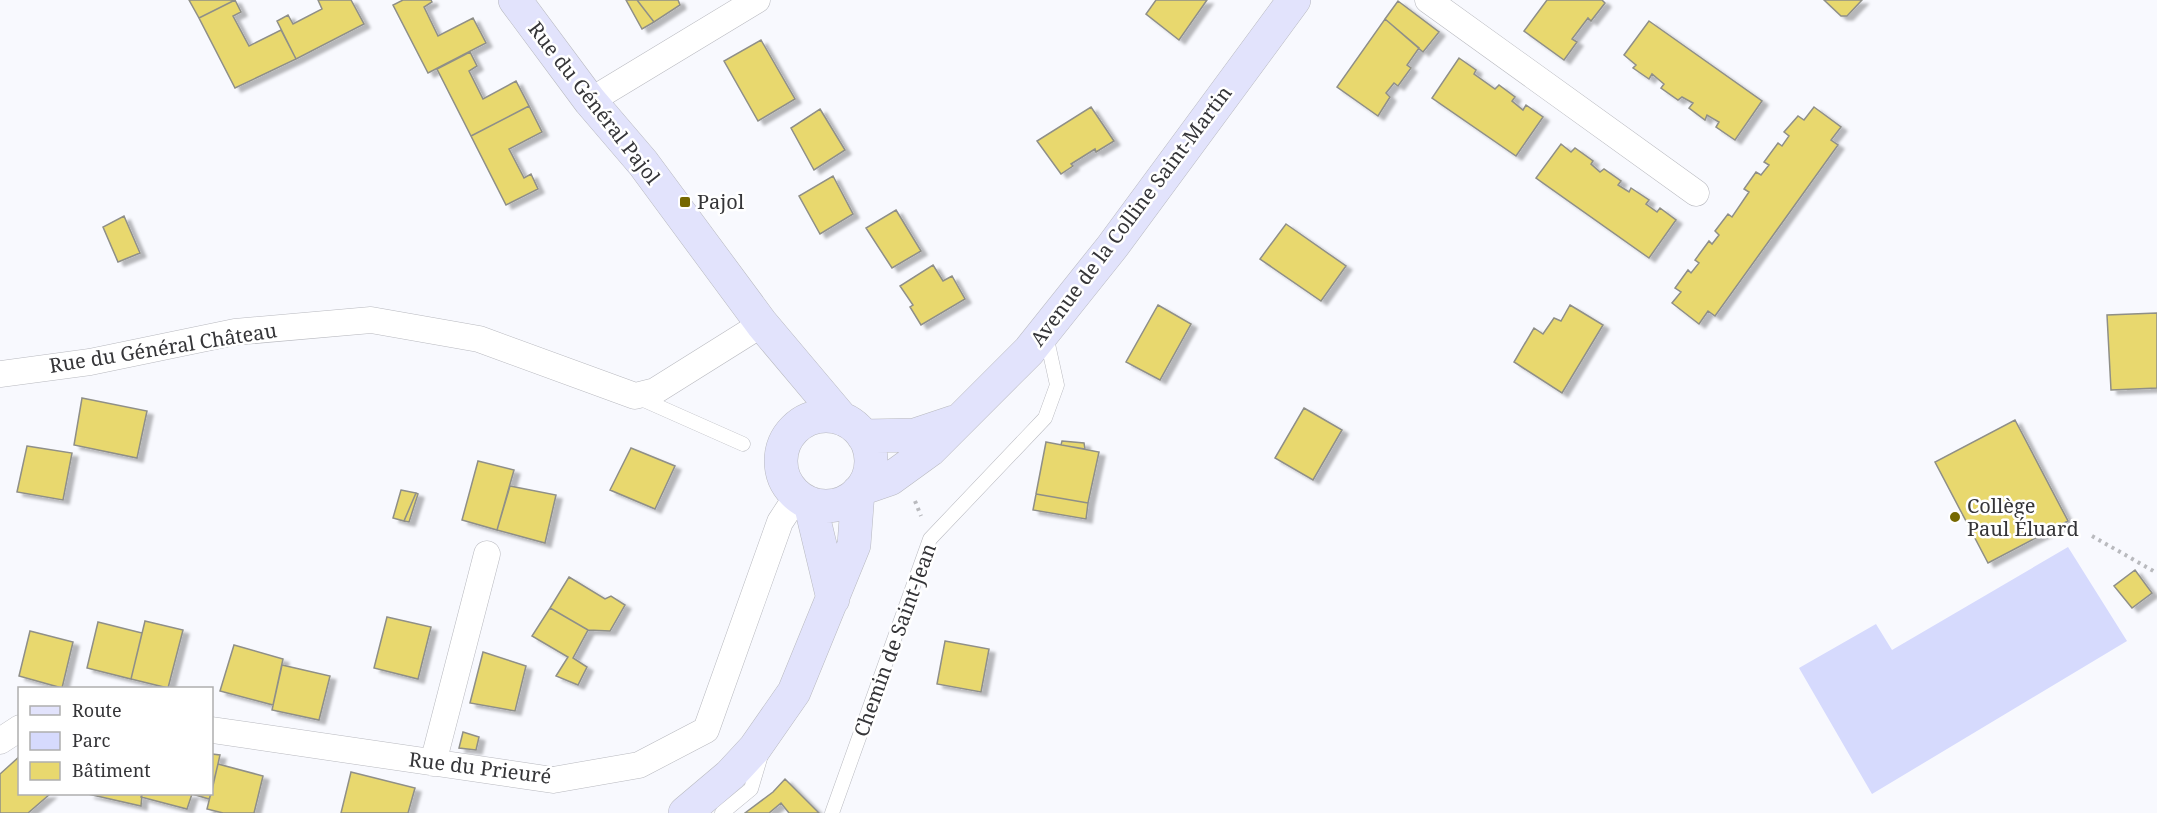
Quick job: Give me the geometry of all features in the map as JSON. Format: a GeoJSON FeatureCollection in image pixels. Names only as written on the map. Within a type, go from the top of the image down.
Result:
{"type":"FeatureCollection","features":[{"type":"Feature","properties":{"kind":"street","name":"Rue du Général Pajol"},"geometry":{"type":"LineString","coordinates":[[515,0],[591,101],[643,163],[781,349],[853,428]]}},
{"type":"Feature","properties":{"kind":"street"},"geometry":{"type":"LineString","coordinates":[[591,101],[757,0]]}},
{"type":"Feature","properties":{"kind":"street","name":"Avenue de la Colline Saint-Martin"},"geometry":{"type":"LineString","coordinates":[[860,490],[890,478],[930,450],[1029,351],[1112,246],[1294,0]]}},
{"type":"Feature","properties":{"kind":"street"},"geometry":{"type":"LineString","coordinates":[[1428,0],[1696,193]]}},
{"type":"Feature","properties":{"kind":"street","name":"Rue du Général Château"},"geometry":{"type":"LineString","coordinates":[[0,374],[90,362],[235,332],[371,320],[479,339],[635,396]]}},
{"type":"Feature","properties":{"kind":"street"},"geometry":{"type":"LineString","coordinates":[[635,396],[655,391],[762,324]]}},
{"type":"Feature","properties":{"kind":"street","name":"Rue du Général Pajol"},"geometry":{"type":"LineString","coordinates":[[781,349],[798,425]]}},
{"type":"Feature","properties":{"kind":"street"},"geometry":{"type":"LineString","coordinates":[[685,813],[730,775],[755,748],[794,692],[854,545],[860,490],[868,476],[870,454],[853,428],[835,416],[809,418],[789,433],[780,454],[780,465],[785,480],[803,499],[821,506],[839,504],[860,490]]}},
{"type":"Feature","properties":{"kind":"street","name":"Avenue de la Colline Saint-Martin"},"geometry":{"type":"LineString","coordinates":[[853,428],[915,435],[956,422]]}},
{"type":"Feature","properties":{"kind":"street"},"geometry":{"type":"LineString","coordinates":[[803,499],[833,599]]}},
{"type":"Feature","properties":{"kind":"street","name":"Rue du Prieuré"},"geometry":{"type":"LineString","coordinates":[[213,730],[552,780],[639,765],[706,730],[780,522],[803,499]]}},
{"type":"Feature","properties":{"kind":"street"},"geometry":{"type":"LineString","coordinates":[[433,763],[488,554]]}},
{"type":"Feature","properties":{"kind":"street"},"geometry":{"type":"LineString","coordinates":[[0,741],[18,729]]}},
{"type":"Feature","properties":{"kind":"lane","name":"Chemin de Saint-Jean"},"geometry":{"type":"LineString","coordinates":[[832,813],[930,539],[1045,418],[1057,385],[1045,330]]}},
{"type":"Feature","properties":{"kind":"lane"},"geometry":{"type":"LineString","coordinates":[[635,396],[743,444]]}},
{"type":"Feature","properties":{"kind":"lane"},"geometry":{"type":"LineString","coordinates":[[722,813],[751,789],[771,724]]}},
{"type":"Feature","properties":{"kind":"path"},"geometry":{"type":"LineString","coordinates":[[2092,536],[2157,573]]}},
{"type":"Feature","properties":{"kind":"green space"},"geometry":{"type":"Polygon","coordinates":[[[2068,547],[2127,641],[1872,794],[1799,668],[1876,624],[1892,650],[2068,547]]]}},
{"type":"Feature","properties":{"kind":"building"},"geometry":{"type":"Polygon","coordinates":[[[189,0],[235,0],[199,18],[189,0]]]}},
{"type":"Feature","properties":{"kind":"building"},"geometry":{"type":"Polygon","coordinates":[[[235,0],[241,12],[233,16],[249,46],[281,30],[296,59],[235,88],[199,18],[235,0]]]}},
{"type":"Feature","properties":{"kind":"building"},"geometry":{"type":"Polygon","coordinates":[[[318,0],[351,0],[364,24],[296,59],[277,21],[288,15],[293,24],[322,9],[318,0]]]}},
{"type":"Feature","properties":{"kind":"building"},"geometry":{"type":"Polygon","coordinates":[[[403,0],[431,0],[432,2],[424,7],[438,36],[473,18],[486,43],[428,73],[393,5],[403,0]]]}},
{"type":"Feature","properties":{"kind":"building"},"geometry":{"type":"Polygon","coordinates":[[[626,0],[637,0],[654,22],[642,29],[626,0]]]}},
{"type":"Feature","properties":{"kind":"building"},"geometry":{"type":"Polygon","coordinates":[[[637,0],[678,0],[680,5],[654,22],[637,0]]]}},
{"type":"Feature","properties":{"kind":"building"},"geometry":{"type":"Polygon","coordinates":[[[1156,0],[1207,0],[1179,40],[1146,14],[1156,0]]]}},
{"type":"Feature","properties":{"kind":"building"},"geometry":{"type":"Polygon","coordinates":[[[1547,0],[1602,0],[1605,3],[1591,21],[1588,18],[1572,39],[1577,42],[1564,60],[1524,31],[1547,0]]]}},
{"type":"Feature","properties":{"kind":"building"},"geometry":{"type":"Polygon","coordinates":[[[1824,0],[1862,0],[1847,16],[1841,16],[1824,0]]]}},
{"type":"Feature","properties":{"kind":"building"},"geometry":{"type":"Polygon","coordinates":[[[1398,1],[1439,32],[1423,52],[1385,19],[1398,1]]]}},
{"type":"Feature","properties":{"kind":"building"},"geometry":{"type":"Polygon","coordinates":[[[1385,19],[1419,48],[1407,65],[1411,68],[1398,86],[1394,83],[1386,93],[1390,97],[1378,116],[1337,87],[1385,19]]]}},
{"type":"Feature","properties":{"kind":"building"},"geometry":{"type":"Polygon","coordinates":[[[1649,21],[1762,101],[1735,140],[1716,127],[1719,122],[1707,115],[1705,120],[1689,108],[1693,103],[1682,97],[1678,100],[1661,88],[1664,84],[1652,74],[1649,79],[1633,68],[1636,65],[1624,55],[1649,21]]]}},
{"type":"Feature","properties":{"kind":"building"},"geometry":{"type":"Polygon","coordinates":[[[761,40],[795,99],[758,121],[724,61],[761,40]]]}},
{"type":"Feature","properties":{"kind":"building"},"geometry":{"type":"Polygon","coordinates":[[[470,52],[477,66],[469,71],[483,99],[516,81],[529,106],[471,136],[437,69],[470,52]]]}},
{"type":"Feature","properties":{"kind":"building"},"geometry":{"type":"Polygon","coordinates":[[[1459,58],[1476,70],[1474,74],[1495,89],[1499,85],[1515,97],[1512,101],[1523,110],[1526,105],[1543,117],[1516,156],[1432,98],[1459,58]]]}},
{"type":"Feature","properties":{"kind":"building"},"geometry":{"type":"Polygon","coordinates":[[[529,106],[542,132],[509,149],[524,178],[531,174],[538,189],[506,205],[471,136],[529,106]]]}},
{"type":"Feature","properties":{"kind":"building"},"geometry":{"type":"Polygon","coordinates":[[[1091,107],[1114,141],[1096,152],[1095,149],[1071,164],[1073,166],[1061,174],[1037,141],[1091,107]]]}},
{"type":"Feature","properties":{"kind":"building"},"geometry":{"type":"Polygon","coordinates":[[[1814,107],[1841,127],[1831,140],[1838,145],[1715,316],[1708,311],[1699,324],[1672,303],[1681,292],[1675,288],[1688,270],[1691,273],[1699,263],[1695,260],[1709,241],[1712,244],[1719,235],[1715,231],[1728,214],[1732,217],[1749,192],[1744,189],[1756,172],[1761,175],[1769,165],[1764,162],[1778,143],[1782,146],[1789,136],[1784,132],[1798,116],[1804,120],[1814,107]]]}},
{"type":"Feature","properties":{"kind":"building"},"geometry":{"type":"Polygon","coordinates":[[[820,109],[845,150],[814,170],[791,128],[820,109]]]}},
{"type":"Feature","properties":{"kind":"building"},"geometry":{"type":"Polygon","coordinates":[[[1561,144],[1571,152],[1575,148],[1593,161],[1591,164],[1600,172],[1604,169],[1621,181],[1618,185],[1629,192],[1631,188],[1649,200],[1646,204],[1657,212],[1660,208],[1676,220],[1649,258],[1536,178],[1561,144]]]}},
{"type":"Feature","properties":{"kind":"building"},"geometry":{"type":"Polygon","coordinates":[[[833,176],[853,214],[820,234],[799,196],[833,176]]]}},
{"type":"Feature","properties":{"kind":"building"},"geometry":{"type":"Polygon","coordinates":[[[896,210],[921,251],[892,268],[866,228],[896,210]]]}},
{"type":"Feature","properties":{"kind":"building"},"geometry":{"type":"Polygon","coordinates":[[[124,216],[140,253],[118,262],[103,227],[124,216]]]}},
{"type":"Feature","properties":{"kind":"building"},"geometry":{"type":"Polygon","coordinates":[[[1286,224],[1346,266],[1321,301],[1260,259],[1286,224]]]}},
{"type":"Feature","properties":{"kind":"building"},"geometry":{"type":"Polygon","coordinates":[[[933,265],[943,281],[952,276],[965,299],[921,325],[910,307],[913,305],[900,286],[933,265]]]}},
{"type":"Feature","properties":{"kind":"building"},"geometry":{"type":"Polygon","coordinates":[[[1158,305],[1191,324],[1160,380],[1126,362],[1158,305]]]}},
{"type":"Feature","properties":{"kind":"building"},"geometry":{"type":"Polygon","coordinates":[[[1570,305],[1603,325],[1562,393],[1514,362],[1534,328],[1543,334],[1554,318],[1561,321],[1570,305]]]}},
{"type":"Feature","properties":{"kind":"building"},"geometry":{"type":"Polygon","coordinates":[[[2157,313],[2157,388],[2111,390],[2107,315],[2157,313]]]}},
{"type":"Feature","properties":{"kind":"building"},"geometry":{"type":"Polygon","coordinates":[[[82,398],[147,411],[137,458],[74,445],[82,398]]]}},
{"type":"Feature","properties":{"kind":"building"},"geometry":{"type":"Polygon","coordinates":[[[1304,408],[1342,430],[1313,480],[1275,458],[1304,408]]]}},
{"type":"Feature","properties":{"kind":"building"},"geometry":{"type":"Polygon","coordinates":[[[2015,420],[2068,521],[1988,563],[1935,462],[2015,420]]]}},
{"type":"Feature","properties":{"kind":"building"},"geometry":{"type":"Polygon","coordinates":[[[1062,441],[1084,443],[1085,449],[1061,445],[1062,441]]]}},
{"type":"Feature","properties":{"kind":"building"},"geometry":{"type":"Polygon","coordinates":[[[1046,442],[1099,452],[1088,503],[1036,494],[1046,442]]]}},
{"type":"Feature","properties":{"kind":"building"},"geometry":{"type":"Polygon","coordinates":[[[27,446],[72,453],[63,500],[17,492],[27,446]]]}},
{"type":"Feature","properties":{"kind":"building"},"geometry":{"type":"Polygon","coordinates":[[[631,448],[675,466],[655,509],[610,490],[631,448]]]}},
{"type":"Feature","properties":{"kind":"building"},"geometry":{"type":"Polygon","coordinates":[[[478,461],[514,470],[497,530],[462,520],[478,461]]]}},
{"type":"Feature","properties":{"kind":"building"},"geometry":{"type":"Polygon","coordinates":[[[510,486],[556,495],[545,543],[497,530],[510,486]]]}},
{"type":"Feature","properties":{"kind":"building"},"geometry":{"type":"Polygon","coordinates":[[[401,490],[416,493],[404,521],[393,518],[401,490]]]}},
{"type":"Feature","properties":{"kind":"building"},"geometry":{"type":"Polygon","coordinates":[[[416,493],[418,494],[409,522],[404,521],[416,493]]]}},
{"type":"Feature","properties":{"kind":"building"},"geometry":{"type":"Polygon","coordinates":[[[1036,494],[1088,503],[1086,519],[1033,510],[1036,494]]]}},
{"type":"Feature","properties":{"kind":"building"},"geometry":{"type":"Polygon","coordinates":[[[2135,570],[2152,593],[2132,608],[2114,586],[2135,570]]]}},
{"type":"Feature","properties":{"kind":"building"},"geometry":{"type":"Polygon","coordinates":[[[569,577],[605,599],[611,596],[625,605],[610,631],[588,630],[550,608],[569,577]]]}},
{"type":"Feature","properties":{"kind":"building"},"geometry":{"type":"Polygon","coordinates":[[[550,608],[588,630],[573,658],[587,667],[578,685],[556,676],[568,657],[532,636],[550,608]]]}},
{"type":"Feature","properties":{"kind":"building"},"geometry":{"type":"Polygon","coordinates":[[[387,617],[431,627],[418,679],[374,668],[387,617]]]}},
{"type":"Feature","properties":{"kind":"building"},"geometry":{"type":"Polygon","coordinates":[[[145,621],[183,630],[168,687],[131,679],[145,621]]]}},
{"type":"Feature","properties":{"kind":"building"},"geometry":{"type":"Polygon","coordinates":[[[98,622],[142,633],[131,679],[87,668],[98,622]]]}},
{"type":"Feature","properties":{"kind":"building"},"geometry":{"type":"Polygon","coordinates":[[[30,631],[73,642],[62,687],[19,676],[30,631]]]}},
{"type":"Feature","properties":{"kind":"building"},"geometry":{"type":"Polygon","coordinates":[[[945,641],[989,649],[981,692],[937,684],[945,641]]]}},
{"type":"Feature","properties":{"kind":"building"},"geometry":{"type":"Polygon","coordinates":[[[234,645],[283,659],[273,705],[220,691],[234,645]]]}},
{"type":"Feature","properties":{"kind":"building"},"geometry":{"type":"Polygon","coordinates":[[[483,652],[526,666],[515,711],[470,703],[483,652]]]}},
{"type":"Feature","properties":{"kind":"building"},"geometry":{"type":"Polygon","coordinates":[[[282,665],[330,676],[319,720],[272,710],[282,665]]]}},
{"type":"Feature","properties":{"kind":"building"},"geometry":{"type":"Polygon","coordinates":[[[463,732],[479,737],[476,750],[459,748],[463,732]]]}},
{"type":"Feature","properties":{"kind":"building"},"geometry":{"type":"Polygon","coordinates":[[[213,754],[220,755],[213,786],[213,754]]]}},
{"type":"Feature","properties":{"kind":"building"},"geometry":{"type":"Polygon","coordinates":[[[18,758],[18,795],[49,795],[28,813],[0,813],[0,774],[18,758]]]}},
{"type":"Feature","properties":{"kind":"building"},"geometry":{"type":"Polygon","coordinates":[[[218,764],[263,776],[254,813],[223,813],[207,809],[210,795],[213,795],[218,764]]]}},
{"type":"Feature","properties":{"kind":"building"},"geometry":{"type":"Polygon","coordinates":[[[351,772],[415,788],[408,813],[341,813],[351,772]]]}},
{"type":"Feature","properties":{"kind":"building"},"geometry":{"type":"Polygon","coordinates":[[[785,779],[819,813],[789,813],[781,803],[769,813],[745,813],[773,792],[785,779]]]}},
{"type":"Feature","properties":{"kind":"building"},"geometry":{"type":"Polygon","coordinates":[[[92,795],[142,795],[141,806],[92,795]]]}},
{"type":"Feature","properties":{"kind":"building"},"geometry":{"type":"Polygon","coordinates":[[[142,795],[192,795],[187,809],[141,797],[142,795]]]}},
{"type":"Feature","properties":{"kind":"building"},"geometry":{"type":"Polygon","coordinates":[[[195,795],[211,795],[209,799],[195,795]]]}},
{"type":"Feature","properties":{"kind":"place","name":"Pajol"},"geometry":{"type":"Point","coordinates":[685,202]}},
{"type":"Feature","properties":{"kind":"place","name":"Collège Paul Éluard"},"geometry":{"type":"Point","coordinates":[1955,517]}}]}
